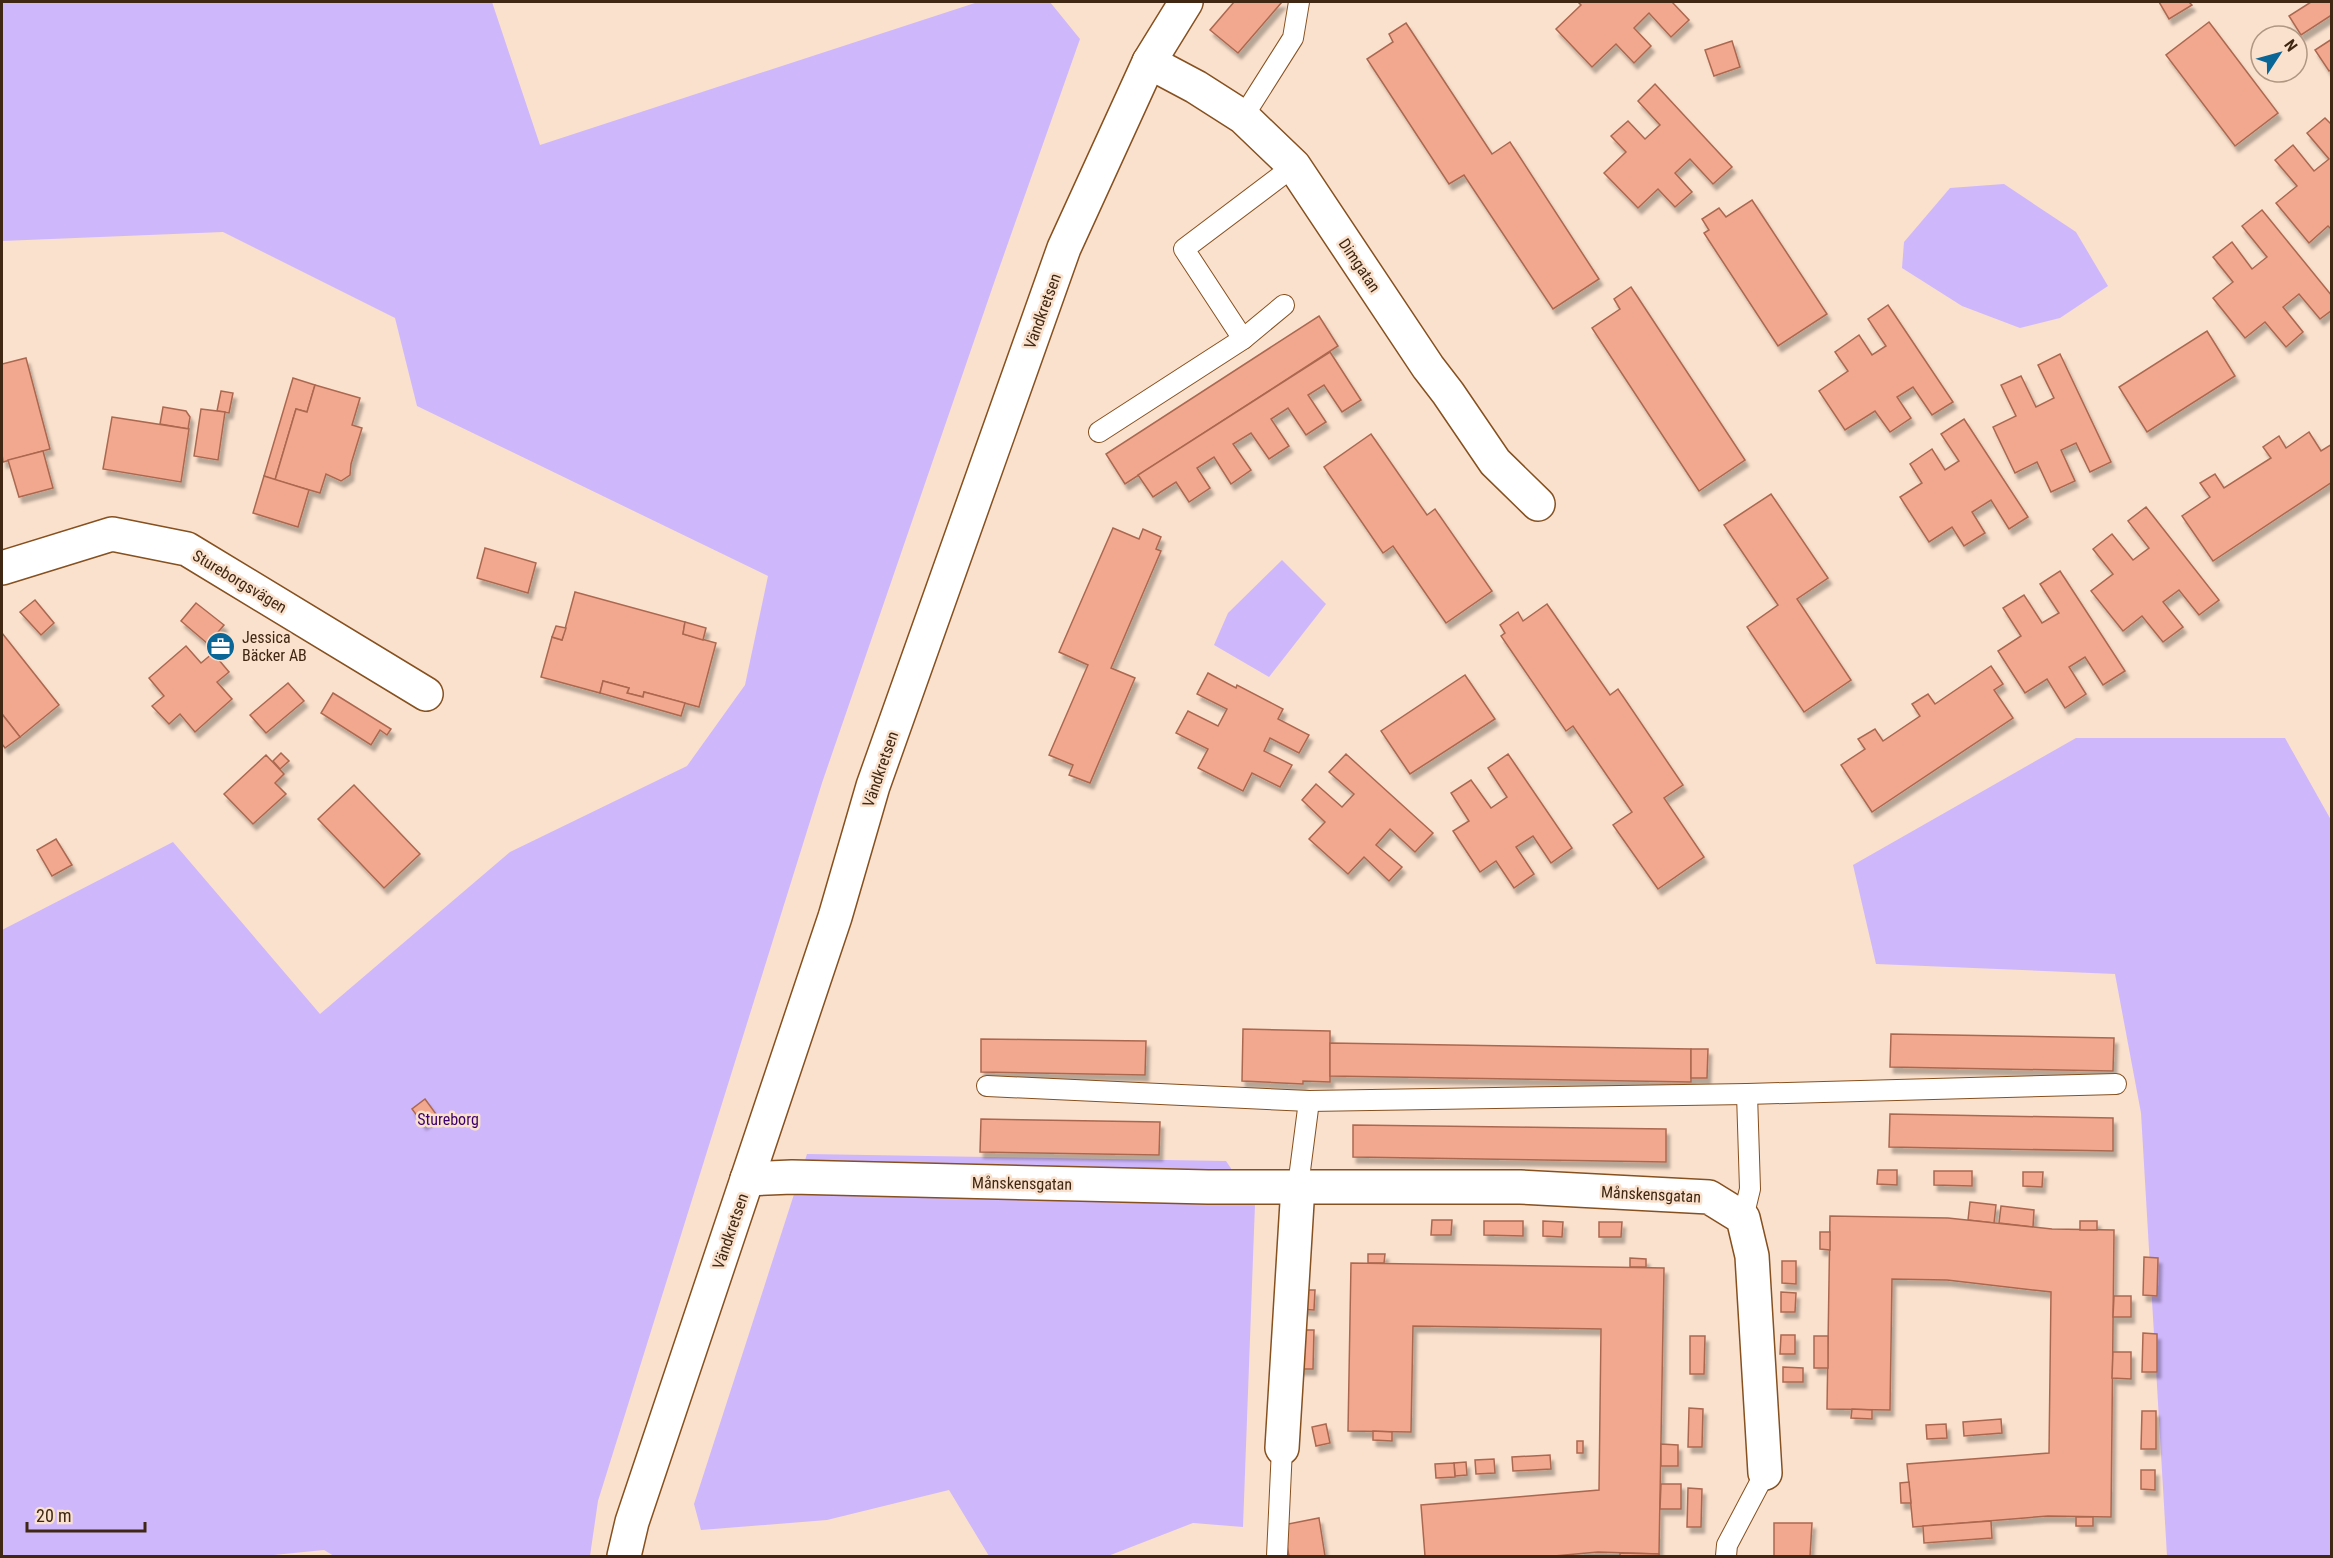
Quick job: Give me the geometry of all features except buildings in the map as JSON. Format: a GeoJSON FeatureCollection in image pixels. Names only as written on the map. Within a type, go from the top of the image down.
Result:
{"type":"FeatureCollection","features":[{"type":"Feature","properties":{"kind":"street","name":"Vändkretsen"},"geometry":{"type":"LineString","coordinates":[[624,1557],[632,1522],[835,916],[873,786],[1064,248],[1149,62],[1186,2]]}},
{"type":"Feature","properties":{"kind":"street","name":"Dimgatan"},"geometry":{"type":"LineString","coordinates":[[1149,62],[1196,87],[1243,117],[1294,165],[1428,367],[1449,393],[1495,462],[1538,504]]}},
{"type":"Feature","properties":{"kind":"street","name":"Stureborgsvägen"},"geometry":{"type":"LineString","coordinates":[[2,568],[112,534],[186,549],[426,694]]}},
{"type":"Feature","properties":{"kind":"street","name":"Månskensgatan"},"geometry":{"type":"LineString","coordinates":[[747,1179],[792,1177],[1208,1187],[1520,1187],[1709,1197],[1743,1218]]}},
{"type":"Feature","properties":{"kind":"street"},"geometry":{"type":"LineString","coordinates":[[1281,1448],[1298,1186]]}},
{"type":"Feature","properties":{"kind":"street"},"geometry":{"type":"LineString","coordinates":[[1743,1218],[1752,1256],[1765,1473]]}},
{"type":"Feature","properties":{"kind":"lane"},"geometry":{"type":"LineString","coordinates":[[1243,117],[1293,38],[1299,2]]}},
{"type":"Feature","properties":{"kind":"lane"},"geometry":{"type":"LineString","coordinates":[[1243,339],[1184,249],[1294,165]]}},
{"type":"Feature","properties":{"kind":"lane"},"geometry":{"type":"LineString","coordinates":[[1099,432],[1243,339],[1284,305]]}},
{"type":"Feature","properties":{"kind":"lane"},"geometry":{"type":"LineString","coordinates":[[987,1086],[1309,1101],[1747,1094],[2116,1084]]}},
{"type":"Feature","properties":{"kind":"lane"},"geometry":{"type":"LineString","coordinates":[[1743,1218],[1750,1189],[1747,1094]]}},
{"type":"Feature","properties":{"kind":"lane"},"geometry":{"type":"LineString","coordinates":[[1298,1186],[1309,1101]]}},
{"type":"Feature","properties":{"kind":"lane"},"geometry":{"type":"LineString","coordinates":[[1277,1557],[1281,1448]]}},
{"type":"Feature","properties":{"kind":"lane"},"geometry":{"type":"LineString","coordinates":[[1726,1557],[1727,1545],[1765,1473]]}},
{"type":"Feature","properties":{"kind":"green space","name":"Stureborg"},"geometry":{"type":"Polygon","coordinates":[[[2,2],[492,2],[540,145],[978,2],[1050,2],[1080,39],[822,783],[598,1501],[590,1556],[334,1556],[324,1550],[264,1556],[3,1556],[2,930],[173,842],[320,1014],[510,852],[687,766],[745,685],[768,576],[417,406],[395,318],[223,232],[2,241],[2,2]]]}},
{"type":"Feature","properties":{"kind":"green space"},"geometry":{"type":"Polygon","coordinates":[[[2004,184],[2076,232],[2108,286],[2060,318],[2020,328],[1962,306],[1902,268],[1904,242],[1950,188],[2004,184]]]}},
{"type":"Feature","properties":{"kind":"green space"},"geometry":{"type":"Polygon","coordinates":[[[1282,560],[1326,604],[1269,677],[1214,645],[1228,613],[1282,560]]]}},
{"type":"Feature","properties":{"kind":"green space"},"geometry":{"type":"Polygon","coordinates":[[[2076,738],[2285,738],[2331,820],[2331,1556],[2167,1556],[2141,1113],[2115,974],[1876,964],[1853,865],[2076,738]]]}},
{"type":"Feature","properties":{"kind":"green space"},"geometry":{"type":"Polygon","coordinates":[[[807,1154],[1226,1161],[1255,1204],[1243,1527],[1193,1523],[1108,1556],[989,1556],[949,1490],[827,1520],[701,1530],[694,1504],[807,1154]]]}},
{"type":"Feature","properties":{"kind":"place","name":"Jessica Bäcker AB"},"geometry":{"type":"Point","coordinates":[221,646]}}]}
